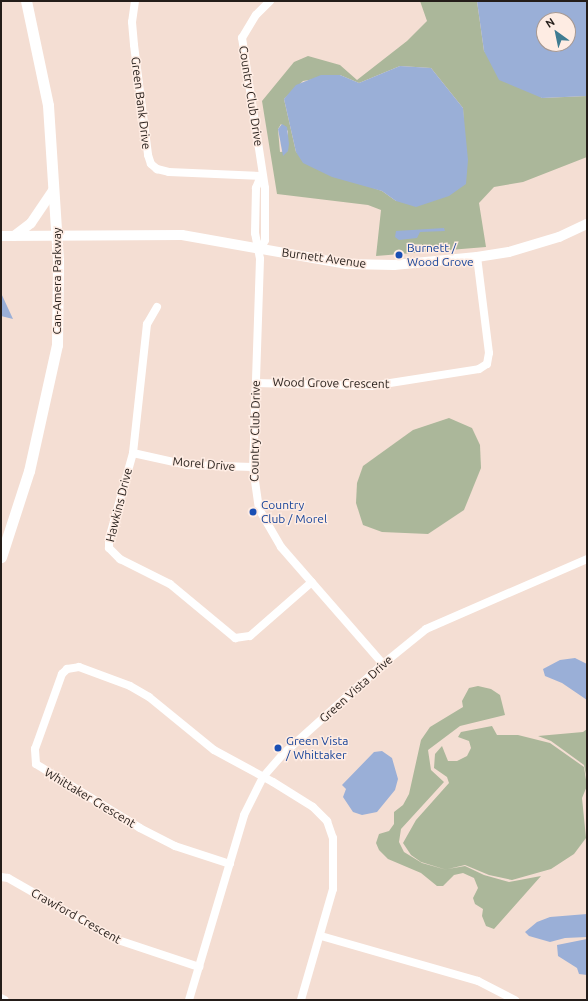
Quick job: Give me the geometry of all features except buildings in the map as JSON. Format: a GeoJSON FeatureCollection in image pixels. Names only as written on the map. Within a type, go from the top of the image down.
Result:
{"type":"FeatureCollection","features":[{"type":"Feature","properties":{"kind":"main road","name":"Can-Amera Parkway"},"geometry":{"type":"LineString","coordinates":[[1,557],[29,472],[57,345],[57,236],[48,105],[26,1]]}},
{"type":"Feature","properties":{"kind":"street","name":"Green Bank Drive"},"geometry":{"type":"LineString","coordinates":[[135,1],[132,22],[134,45],[148,155],[151,164],[157,169],[169,172],[262,176]]}},
{"type":"Feature","properties":{"kind":"street","name":"Country Club Drive"},"geometry":{"type":"LineString","coordinates":[[270,1],[256,15],[242,38],[262,176],[256,188],[254,233],[260,250],[252,467],[259,509],[269,529],[312,582],[383,664]]}},
{"type":"Feature","properties":{"kind":"street"},"geometry":{"type":"LineString","coordinates":[[14,236],[31,223],[54,188]]}},
{"type":"Feature","properties":{"kind":"street","name":"Burnett Avenue"},"geometry":{"type":"LineString","coordinates":[[1,236],[140,234],[182,235],[260,250],[369,265],[477,257],[538,244],[587,224]]}},
{"type":"Feature","properties":{"kind":"street","name":"Wood Grove Crescent"},"geometry":{"type":"LineString","coordinates":[[256,383],[371,386],[479,369],[487,364],[489,353],[477,257]]}},
{"type":"Feature","properties":{"kind":"street","name":"Hawkins Drive"},"geometry":{"type":"LineString","coordinates":[[157,307],[147,324],[133,453],[108,539],[109,548],[113,554],[170,584],[229,633],[243,639],[250,636],[312,582]]}},
{"type":"Feature","properties":{"kind":"street","name":"Morel Drive"},"geometry":{"type":"LineString","coordinates":[[133,453],[187,465],[252,467]]}},
{"type":"Feature","properties":{"kind":"street","name":"Green Vista Drive"},"geometry":{"type":"LineString","coordinates":[[189,1000],[244,815],[264,777],[282,755],[406,644],[439,622],[587,559]]}},
{"type":"Feature","properties":{"kind":"street","name":"Whittaker Crescent"},"geometry":{"type":"LineString","coordinates":[[230,864],[175,846],[140,828],[36,764],[35,749],[62,674],[73,666],[79,667],[130,686],[149,697],[214,750],[264,777]]}},
{"type":"Feature","properties":{"kind":"street"},"geometry":{"type":"LineString","coordinates":[[264,777],[313,807],[331,829],[335,871],[321,936],[301,1000]]}},
{"type":"Feature","properties":{"kind":"street","name":"Crawford Crescent"},"geometry":{"type":"LineString","coordinates":[[1,877],[8,878],[115,939],[199,967]]}},
{"type":"Feature","properties":{"kind":"street"},"geometry":{"type":"LineString","coordinates":[[321,936],[478,981],[515,1000]]}},
{"type":"Feature","properties":{"kind":"green space"},"geometry":{"type":"Polygon","coordinates":[[[420,1],[477,1],[484,51],[542,98],[587,96],[587,157],[523,182],[494,187],[479,203],[486,247],[376,256],[381,210],[368,205],[277,194],[262,101],[294,62],[308,56],[340,65],[357,80],[407,41],[427,21],[420,1]],[[400,66],[359,83],[340,75],[303,81],[284,99],[296,152],[359,183],[382,191],[396,201],[464,131],[463,108],[431,68],[400,66]],[[281,124],[278,129],[280,152],[288,151],[288,131],[281,124]]]}},
{"type":"Feature","properties":{"kind":"green space"},"geometry":{"type":"Polygon","coordinates":[[[449,418],[472,428],[480,445],[481,468],[464,510],[428,534],[382,532],[363,525],[356,503],[357,483],[363,466],[413,430],[449,418]]]}},
{"type":"Feature","properties":{"kind":"green space"},"geometry":{"type":"Polygon","coordinates":[[[478,686],[491,689],[500,695],[505,715],[460,726],[428,750],[431,770],[444,782],[401,829],[399,842],[404,852],[422,863],[447,870],[421,862],[411,855],[403,843],[416,820],[449,783],[447,777],[434,768],[435,754],[442,746],[448,761],[457,761],[467,756],[471,748],[469,741],[458,737],[461,732],[492,726],[497,735],[518,735],[550,743],[584,767],[587,786],[582,798],[586,838],[574,854],[551,869],[512,880],[489,875],[465,865],[448,869],[465,866],[484,875],[509,882],[541,876],[494,929],[486,926],[482,916],[483,909],[475,904],[473,898],[478,888],[474,878],[463,873],[454,875],[443,886],[437,886],[421,873],[388,859],[379,850],[376,843],[379,834],[389,831],[394,824],[394,812],[403,805],[409,794],[421,740],[430,727],[463,707],[462,701],[469,688],[478,686]]]}},
{"type":"Feature","properties":{"kind":"green space"},"geometry":{"type":"Polygon","coordinates":[[[587,729],[587,780],[584,765],[551,741],[538,736],[583,732],[587,729]]]}},
{"type":"Feature","properties":{"kind":"water"},"geometry":{"type":"Polygon","coordinates":[[[477,1],[587,1],[587,96],[542,98],[499,80],[484,51],[477,1]]]}},
{"type":"Feature","properties":{"kind":"water"},"geometry":{"type":"Polygon","coordinates":[[[400,66],[431,68],[463,108],[468,160],[466,184],[449,196],[416,207],[396,201],[382,191],[332,177],[303,163],[296,152],[284,99],[296,85],[321,75],[340,75],[359,83],[400,66]]]}},
{"type":"Feature","properties":{"kind":"water"},"geometry":{"type":"Polygon","coordinates":[[[282,124],[287,127],[289,144],[288,151],[283,156],[278,129],[282,124]]]}},
{"type":"Feature","properties":{"kind":"water"},"geometry":{"type":"Polygon","coordinates":[[[444,228],[445,231],[420,232],[417,238],[399,240],[395,237],[396,231],[444,228]]]}},
{"type":"Feature","properties":{"kind":"water"},"geometry":{"type":"Polygon","coordinates":[[[1,293],[13,319],[1,316],[1,293]]]}},
{"type":"Feature","properties":{"kind":"water"},"geometry":{"type":"Polygon","coordinates":[[[575,658],[587,664],[587,700],[562,683],[545,676],[543,669],[560,660],[575,658]]]}},
{"type":"Feature","properties":{"kind":"water"},"geometry":{"type":"Polygon","coordinates":[[[382,751],[392,758],[398,779],[395,790],[377,812],[362,815],[353,812],[343,797],[346,789],[342,785],[374,752],[382,751]]]}},
{"type":"Feature","properties":{"kind":"water"},"geometry":{"type":"Polygon","coordinates":[[[587,914],[587,937],[565,938],[550,942],[529,936],[525,932],[537,922],[550,917],[587,914]]]}},
{"type":"Feature","properties":{"kind":"water"},"geometry":{"type":"Polygon","coordinates":[[[587,939],[587,975],[579,974],[577,968],[558,956],[557,945],[587,939]]]}},
{"type":"Feature","properties":{"kind":"place","name":"Burnett / Wood Grove"},"geometry":{"type":"Point","coordinates":[399,255]}},
{"type":"Feature","properties":{"kind":"place","name":"Country Club / Morel"},"geometry":{"type":"Point","coordinates":[253,512]}},
{"type":"Feature","properties":{"kind":"place","name":"Green Vista / Whittaker"},"geometry":{"type":"Point","coordinates":[278,748]}}]}
